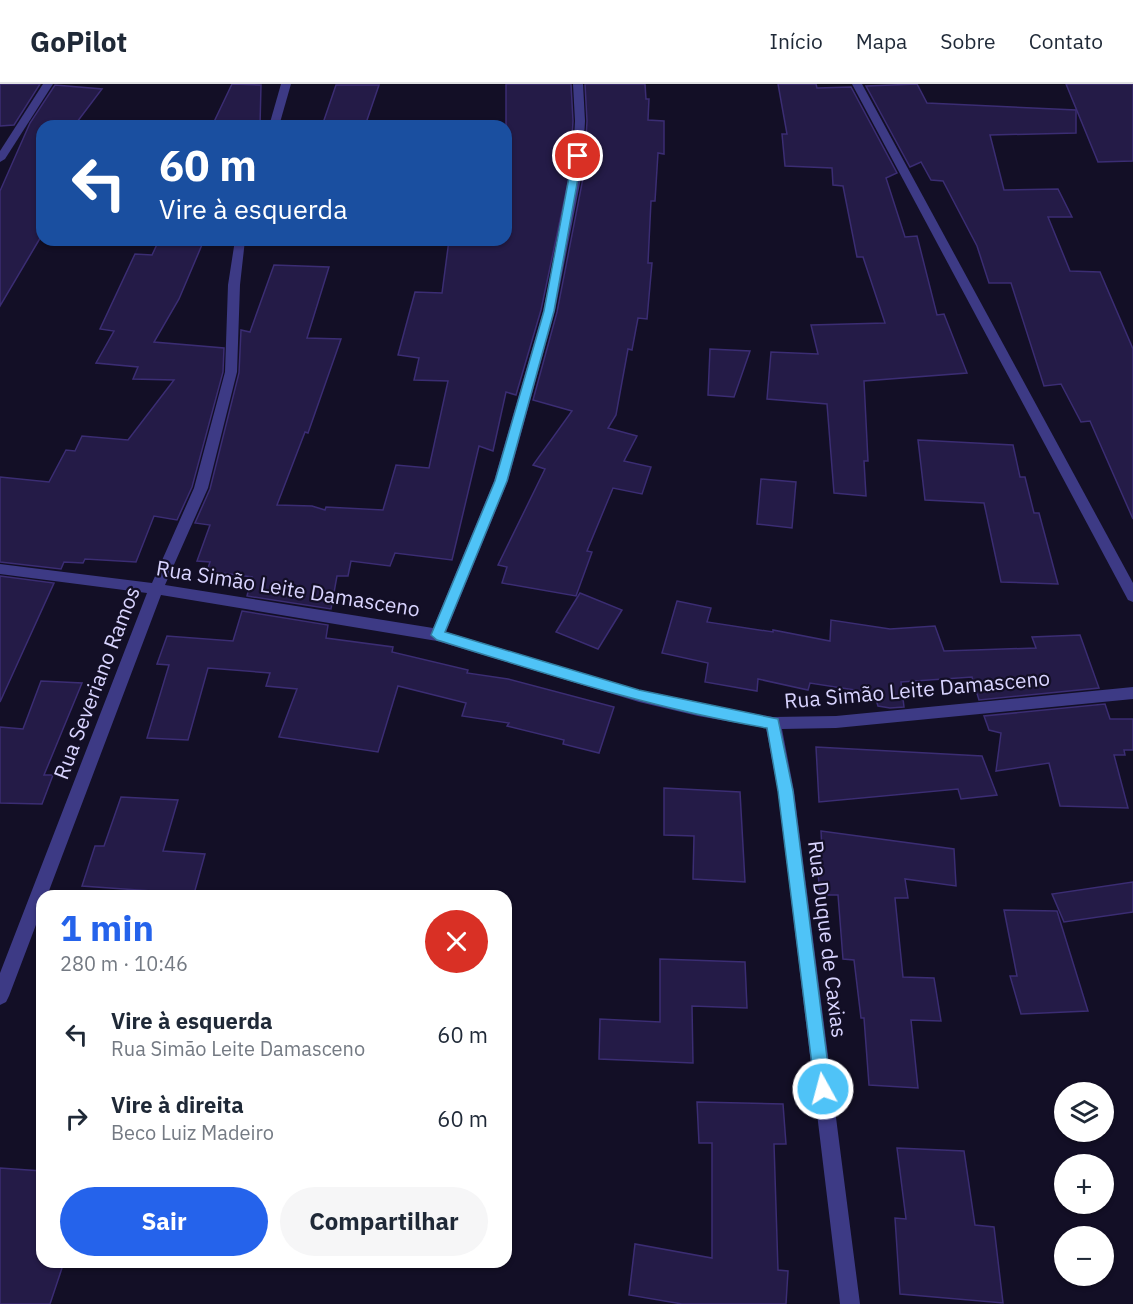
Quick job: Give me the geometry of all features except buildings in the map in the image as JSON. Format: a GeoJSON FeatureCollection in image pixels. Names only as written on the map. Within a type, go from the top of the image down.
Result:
{"type":"FeatureCollection","features":[{"type":"Feature","properties":{"kind":"street"},"geometry":{"type":"LineString","coordinates":[[0,159],[48,84]]}},
{"type":"Feature","properties":{"kind":"street"},"geometry":{"type":"LineString","coordinates":[[276,120],[286,84]]}},
{"type":"Feature","properties":{"kind":"street"},"geometry":{"type":"LineString","coordinates":[[437,635],[501,481],[549,311],[577,173],[580,121],[578,84]]}},
{"type":"Feature","properties":{"kind":"street"},"geometry":{"type":"LineString","coordinates":[[857,84],[1133,596]]}},
{"type":"Feature","properties":{"kind":"street","name":"Rua Severiano Ramos"},"geometry":{"type":"LineString","coordinates":[[41,890],[156,589],[201,488],[219,427],[231,372],[234,285],[239,246]]}},
{"type":"Feature","properties":{"kind":"street","name":"Rua Simão Leite Damasceno"},"geometry":{"type":"LineString","coordinates":[[0,569],[156,589],[437,635],[639,696],[698,710],[773,723],[836,722],[1133,693]]}},
{"type":"Feature","properties":{"kind":"street","name":"Rua Duque de Caxias"},"geometry":{"type":"LineString","coordinates":[[773,723],[786,791],[850,1304]]}},
{"type":"Feature","properties":{"kind":"street","name":"Rua Severiano Ramos"},"geometry":{"type":"LineString","coordinates":[[0,996],[36,902]]}},
{"type":"Feature","properties":{"kind":"route"},"geometry":{"type":"LineString","coordinates":[[578,156],[577,173],[549,311],[501,481],[437,635],[639,696],[698,710],[773,723],[786,791],[823,1089]]}}]}
